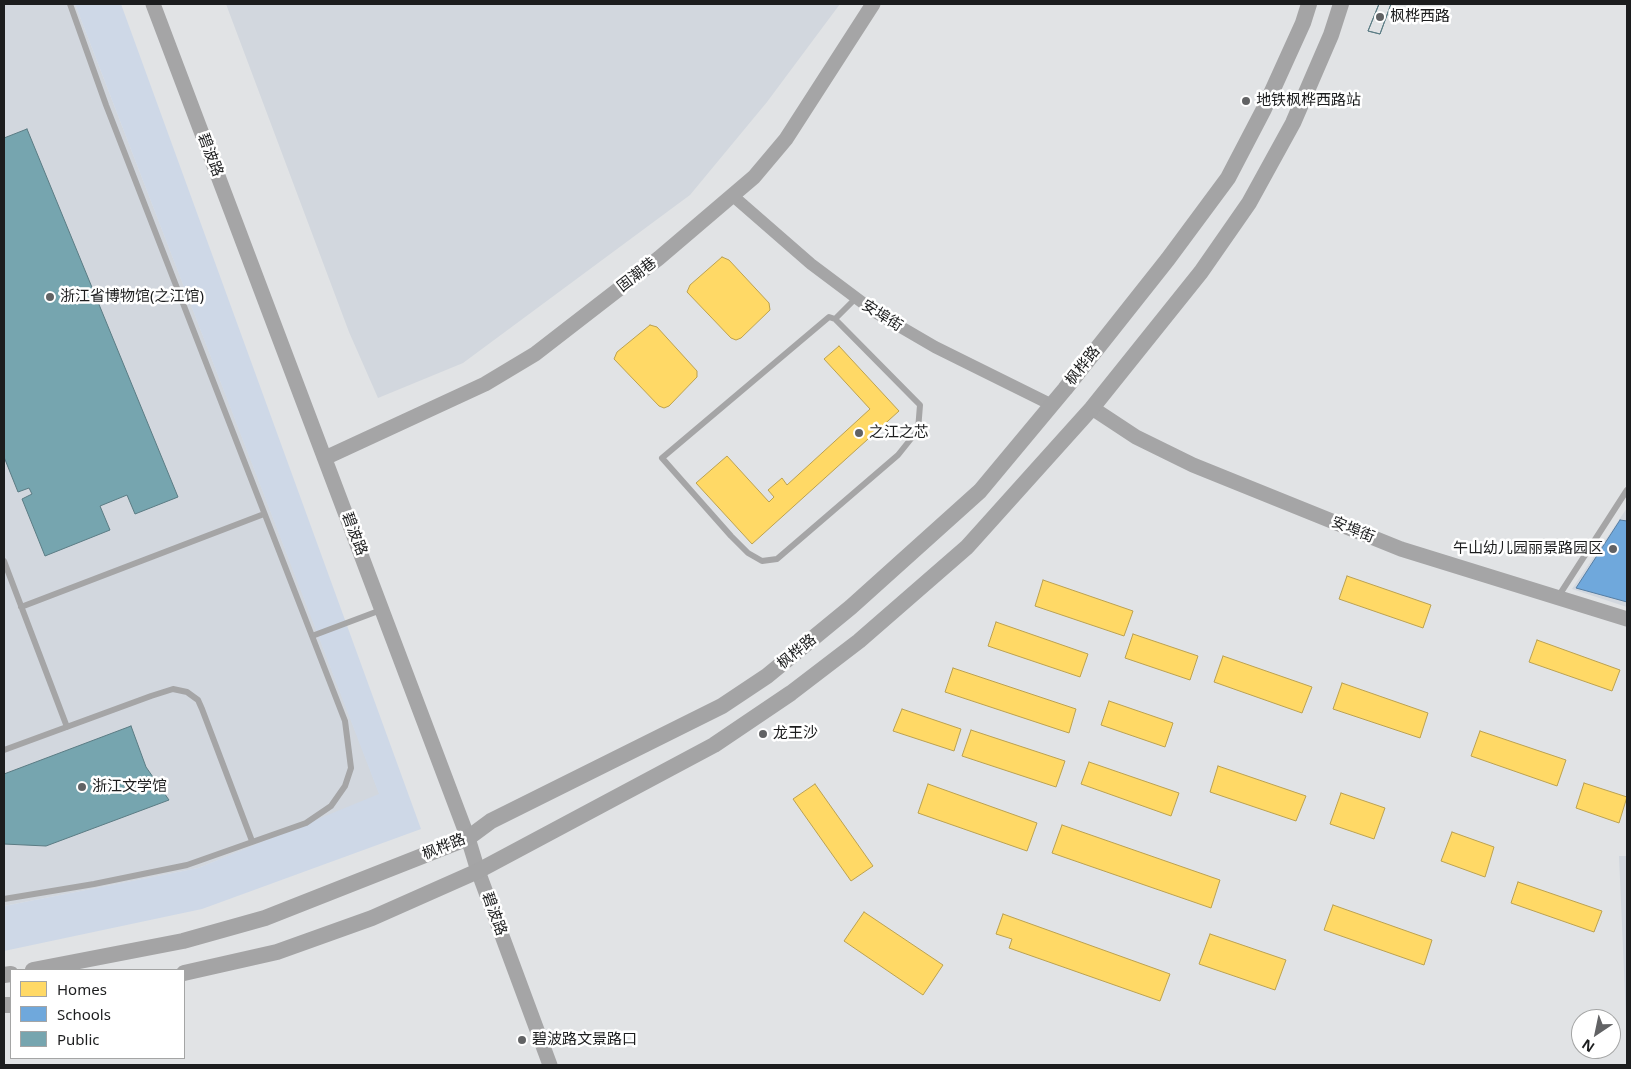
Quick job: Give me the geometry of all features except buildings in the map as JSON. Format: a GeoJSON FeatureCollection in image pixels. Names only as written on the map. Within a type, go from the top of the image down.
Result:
{"type":"FeatureCollection","features":[{"type":"Feature","properties":{"kind":"main road","name":"枫桦路"},"geometry":{"type":"LineString","coordinates":[[38,969],[182,941],[265,918],[468,838],[491,821],[722,706],[767,676],[851,608],[980,492],[1052,405],[1168,259],[1228,178],[1264,109],[1303,23],[1309,4]]}},
{"type":"Feature","properties":{"kind":"main road","name":"枫桦路"},"geometry":{"type":"LineString","coordinates":[[185,973],[277,952],[372,918],[478,871],[714,746],[791,693],[859,641],[967,548],[1092,408],[1201,272],[1249,203],[1293,124],[1331,35],[1340,4]]}},
{"type":"Feature","properties":{"kind":"street","name":"碧波路"},"geometry":{"type":"LineString","coordinates":[[153,4],[468,838],[478,871],[550,1065]]}},
{"type":"Feature","properties":{"kind":"street","name":"固潮巷"},"geometry":{"type":"LineString","coordinates":[[325,458],[485,384],[535,354],[659,258],[754,177],[786,139],[873,4]]}},
{"type":"Feature","properties":{"kind":"street","name":"安埠街"},"geometry":{"type":"LineString","coordinates":[[733,196],[811,264],[855,299],[901,328],[1052,405]]}},
{"type":"Feature","properties":{"kind":"street","name":"安埠街"},"geometry":{"type":"LineString","coordinates":[[1092,408],[1136,437],[1193,466],[1401,549],[1627,619]]}},
{"type":"Feature","properties":{"kind":"lane"},"geometry":{"type":"LineString","coordinates":[[4,899],[94,884],[187,865],[306,823],[332,806],[345,786],[351,768],[345,721],[264,514],[70,4]]}},
{"type":"Feature","properties":{"kind":"lane"},"geometry":{"type":"LineString","coordinates":[[835,319],[855,299]]}},
{"type":"Feature","properties":{"kind":"lane"},"geometry":{"type":"LineString","coordinates":[[829,318],[835,319],[920,405],[918,430],[898,455],[776,559],[762,561],[748,553],[731,536],[662,458],[829,318]]}},
{"type":"Feature","properties":{"kind":"lane"},"geometry":{"type":"LineString","coordinates":[[1558,597],[1627,490]]}},
{"type":"Feature","properties":{"kind":"lane"},"geometry":{"type":"LineString","coordinates":[[21,607],[264,514]]}},
{"type":"Feature","properties":{"kind":"lane"},"geometry":{"type":"LineString","coordinates":[[4,561],[66,727]]}},
{"type":"Feature","properties":{"kind":"lane"},"geometry":{"type":"LineString","coordinates":[[312,636],[382,610]]}},
{"type":"Feature","properties":{"kind":"lane"},"geometry":{"type":"LineString","coordinates":[[4,750],[173,689],[187,692],[198,700],[202,709],[252,841]]}},
{"type":"Feature","properties":{"kind":"shaded area"},"geometry":{"type":"Polygon","coordinates":[[[4,4],[75,4],[380,795],[198,868],[4,906],[4,4]]]}},
{"type":"Feature","properties":{"kind":"shaded area"},"geometry":{"type":"Polygon","coordinates":[[[75,4],[121,4],[421,829],[202,909],[4,951],[4,906],[198,868],[379,794],[75,4]]]}},
{"type":"Feature","properties":{"kind":"shaded area"},"geometry":{"type":"Polygon","coordinates":[[[226,4],[840,4],[767,102],[690,195],[463,363],[378,398],[349,332],[226,4]]]}},
{"type":"Feature","properties":{"kind":"shaded area","name":"午山幼儿园丽景路园区"},"geometry":{"type":"Polygon","coordinates":[[[1627,508],[1627,607],[1572,589],[1627,508]]]}},
{"type":"Feature","properties":{"kind":"shaded area"},"geometry":{"type":"Polygon","coordinates":[[[1619,856],[1627,856],[1627,1040],[1619,856]]]}},
{"type":"Feature","properties":{"kind":"place","name":"枫桦西路"},"geometry":{"type":"Point","coordinates":[1380,17]}},
{"type":"Feature","properties":{"kind":"place","name":"地铁枫桦西路站"},"geometry":{"type":"Point","coordinates":[1246,101]}},
{"type":"Feature","properties":{"kind":"place","name":"浙江省博物馆(之江馆)"},"geometry":{"type":"Point","coordinates":[50,297]}},
{"type":"Feature","properties":{"kind":"place","name":"之江之芯"},"geometry":{"type":"Point","coordinates":[859,433]}},
{"type":"Feature","properties":{"kind":"place","name":"午山幼儿园丽景路园区"},"geometry":{"type":"Point","coordinates":[1613,549]}},
{"type":"Feature","properties":{"kind":"place","name":"龙王沙"},"geometry":{"type":"Point","coordinates":[763,734]}},
{"type":"Feature","properties":{"kind":"place","name":"浙江文学馆"},"geometry":{"type":"Point","coordinates":[82,787]}},
{"type":"Feature","properties":{"kind":"place","name":"碧波路文景路口"},"geometry":{"type":"Point","coordinates":[522,1040]}}]}
